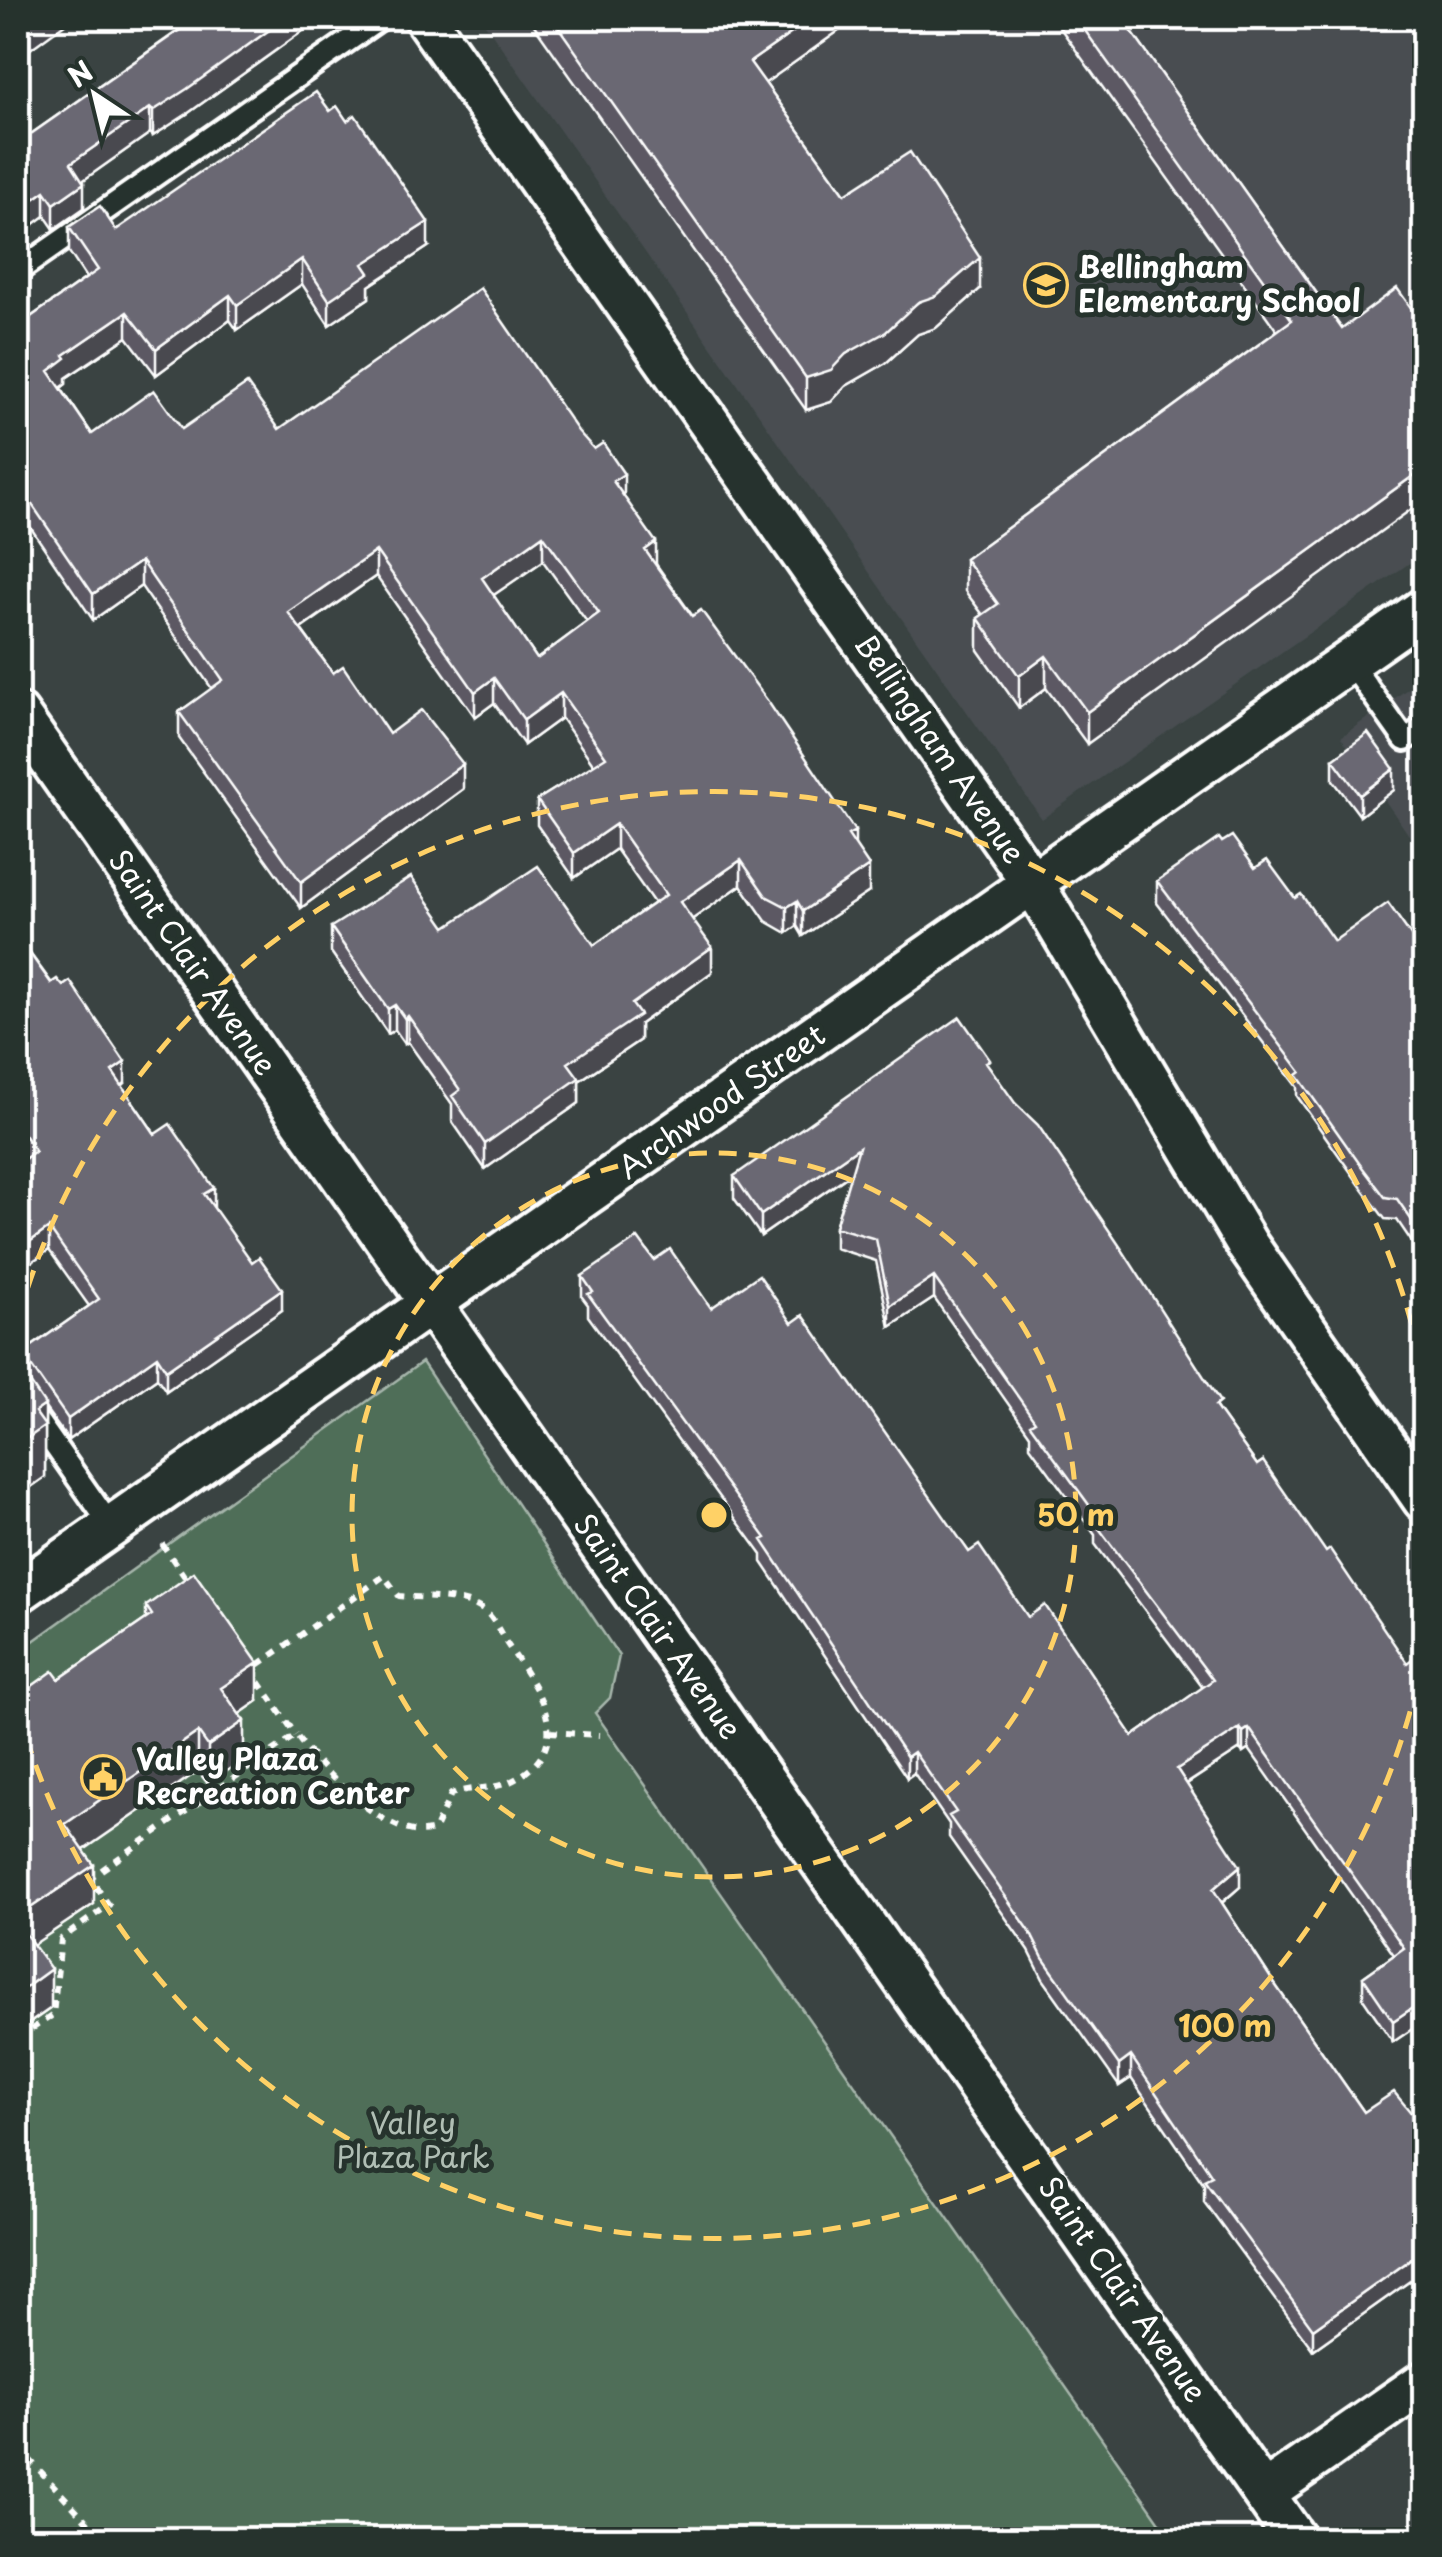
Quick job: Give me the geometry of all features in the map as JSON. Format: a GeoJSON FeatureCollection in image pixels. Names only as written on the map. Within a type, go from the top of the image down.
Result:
{"type":"FeatureCollection","features":[{"type":"Feature","properties":{"kind":"street","name":"Bellingham Avenue"},"geometry":{"type":"LineString","coordinates":[[426,18],[1034,884],[1248,1246],[1424,1500]]}},
{"type":"Feature","properties":{"kind":"street","name":"Archwood Street"},"geometry":{"type":"LineString","coordinates":[[18,1592],[1424,609]]}},
{"type":"Feature","properties":{"kind":"street","name":"Saint Clair Avenue"},"geometry":{"type":"LineString","coordinates":[[18,714],[1296,2540]]}},
{"type":"Feature","properties":{"kind":"street"},"geometry":{"type":"LineString","coordinates":[[1264,2494],[1424,2382]]}},
{"type":"Feature","properties":{"kind":"lane"},"geometry":{"type":"LineString","coordinates":[[18,271],[381,18]]}},
{"type":"Feature","properties":{"kind":"lane"},"geometry":{"type":"LineString","coordinates":[[1350,661],[1405,740],[1424,727]]}},
{"type":"Feature","properties":{"kind":"lane"},"geometry":{"type":"LineString","coordinates":[[18,1393],[124,1517]]}},
{"type":"Feature","properties":{"kind":"path"},"geometry":{"type":"LineString","coordinates":[[124,1517],[194,1589]]}},
{"type":"Feature","properties":{"kind":"path"},"geometry":{"type":"LineString","coordinates":[[239,1654],[335,1784],[408,1831],[423,1834],[435,1829],[452,1794],[487,1792],[526,1772],[539,1760],[550,1732],[546,1709],[487,1614],[456,1599],[399,1596],[384,1576],[251,1670]]}},
{"type":"Feature","properties":{"kind":"path"},"geometry":{"type":"LineString","coordinates":[[550,1732],[599,1735]]}},
{"type":"Feature","properties":{"kind":"path"},"geometry":{"type":"LineString","coordinates":[[18,2038],[54,2015],[61,1939],[109,1904],[90,1878],[296,1735]]}},
{"type":"Feature","properties":{"kind":"path"},"geometry":{"type":"LineString","coordinates":[[47,1968],[57,1982]]}},
{"type":"Feature","properties":{"kind":"path"},"geometry":{"type":"LineString","coordinates":[[18,2447],[104,2540]]}},
{"type":"Feature","properties":{"kind":"shaded area","name":"Bellingham Elementary School"},"geometry":{"type":"Polygon","coordinates":[[[481,18],[1424,18],[1424,553],[1042,819],[481,18]]]}},
{"type":"Feature","properties":{"kind":"shaded area"},"geometry":{"type":"Polygon","coordinates":[[[1424,677],[1424,857],[1341,737],[1424,677]]]}},
{"type":"Feature","properties":{"kind":"green space","name":"Valley Plaza Park"},"geometry":{"type":"Polygon","coordinates":[[[422,1362],[619,1656],[610,1698],[595,1713],[1172,2539],[18,2539],[18,1652],[422,1362]]]}},
{"type":"Feature","properties":{"kind":"building"},"geometry":{"type":"Polygon","coordinates":[[[18,18],[38,18],[18,32],[18,18]]]}},
{"type":"Feature","properties":{"kind":"building"},"geometry":{"type":"Polygon","coordinates":[[[197,18],[286,18],[187,89],[153,111],[150,108],[71,163],[84,183],[54,204],[45,191],[18,210],[18,143],[197,18]]]}},
{"type":"Feature","properties":{"kind":"building"},"geometry":{"type":"Polygon","coordinates":[[[552,18],[813,18],[750,62],[845,194],[910,152],[980,258],[936,296],[918,302],[886,332],[846,354],[831,370],[806,378],[552,18]]]}},
{"type":"Feature","properties":{"kind":"building"},"geometry":{"type":"Polygon","coordinates":[[[1076,18],[1122,18],[1342,329],[1397,288],[1424,326],[1424,468],[1087,712],[1046,656],[1019,676],[978,618],[998,604],[965,559],[1292,320],[1076,18]]]}},
{"type":"Feature","properties":{"kind":"building"},"geometry":{"type":"Polygon","coordinates":[[[316,92],[330,111],[337,106],[347,121],[355,115],[428,222],[363,264],[369,273],[329,300],[302,259],[237,305],[230,295],[156,349],[127,312],[64,355],[66,358],[49,371],[92,434],[154,390],[182,429],[247,384],[279,429],[480,288],[578,431],[594,449],[603,443],[624,474],[613,481],[656,542],[645,550],[692,616],[701,610],[855,831],[848,835],[869,866],[803,911],[797,901],[787,907],[766,896],[741,860],[680,902],[712,947],[632,1004],[640,1015],[568,1063],[579,1078],[485,1144],[452,1096],[460,1090],[408,1016],[405,1019],[395,1005],[388,1009],[331,927],[411,877],[446,927],[538,866],[594,945],[666,895],[616,824],[574,853],[537,800],[606,757],[561,693],[524,720],[494,678],[475,692],[376,551],[288,612],[333,673],[343,666],[389,734],[421,710],[463,764],[301,882],[179,712],[223,680],[141,561],[93,594],[18,484],[18,326],[98,270],[69,227],[100,206],[116,230],[316,92]],[[543,535],[482,578],[537,659],[599,613],[543,535]]]}},
{"type":"Feature","properties":{"kind":"building"},"geometry":{"type":"Polygon","coordinates":[[[1368,733],[1394,769],[1360,795],[1333,759],[1368,733]]]}},
{"type":"Feature","properties":{"kind":"building"},"geometry":{"type":"Polygon","coordinates":[[[1232,836],[1255,868],[1267,860],[1295,898],[1301,894],[1334,941],[1388,903],[1424,954],[1424,1238],[1397,1199],[1385,1197],[1359,1163],[1297,1075],[1301,1072],[1157,881],[1219,838],[1222,842],[1232,836]]]}},
{"type":"Feature","properties":{"kind":"building"},"geometry":{"type":"Polygon","coordinates":[[[18,937],[51,983],[57,979],[63,986],[70,981],[125,1062],[112,1071],[155,1134],[170,1124],[214,1188],[204,1194],[252,1262],[259,1257],[282,1289],[166,1370],[157,1356],[68,1419],[29,1363],[18,1361],[18,1356],[99,1299],[49,1228],[18,1250],[18,1164],[35,1151],[18,1126],[18,937]]]}},
{"type":"Feature","properties":{"kind":"building"},"geometry":{"type":"Polygon","coordinates":[[[960,1017],[990,1060],[986,1062],[1015,1103],[1038,1125],[1123,1251],[1220,1402],[1215,1406],[1257,1465],[1263,1461],[1326,1552],[1330,1549],[1407,1663],[1412,1659],[1424,1677],[1424,2000],[1393,2021],[1363,1977],[1404,1948],[1249,1728],[1243,1732],[1240,1728],[1177,1769],[1240,1866],[1213,1889],[1272,1980],[1364,2112],[1394,2092],[1424,2124],[1424,2250],[1313,2329],[1204,2180],[1212,2176],[1131,2056],[1119,2065],[1043,1958],[1029,1930],[949,1816],[956,1812],[914,1752],[907,1757],[762,1540],[766,1538],[588,1294],[593,1292],[582,1276],[638,1238],[654,1260],[670,1249],[711,1308],[759,1275],[792,1323],[803,1315],[969,1552],[979,1545],[1028,1617],[1045,1605],[1133,1736],[1213,1680],[1095,1523],[1100,1520],[1030,1424],[1035,1421],[934,1277],[890,1306],[876,1239],[835,1227],[859,1147],[761,1215],[734,1176],[960,1017]]]}},
{"type":"Feature","properties":{"kind":"building"},"geometry":{"type":"Polygon","coordinates":[[[18,1365],[45,1405],[35,1412],[45,1426],[18,1445],[18,1365]]]}},
{"type":"Feature","properties":{"kind":"building","name":"Valley Plaza Recreation Center"},"geometry":{"type":"Polygon","coordinates":[[[194,1572],[258,1663],[221,1688],[244,1721],[208,1746],[198,1732],[65,1824],[94,1865],[20,1915],[27,1925],[22,1929],[51,1969],[18,1993],[18,1778],[22,1775],[18,1768],[18,1696],[53,1671],[59,1679],[152,1615],[146,1606],[194,1572]]]}},
{"type":"Feature","properties":{"kind":"place","name":"Bellingham Elementary School"},"geometry":{"type":"Point","coordinates":[1046,285]}},
{"type":"Feature","properties":{"kind":"place","name":"Valley Plaza Recreation Center"},"geometry":{"type":"Point","coordinates":[103,1777]}}]}
